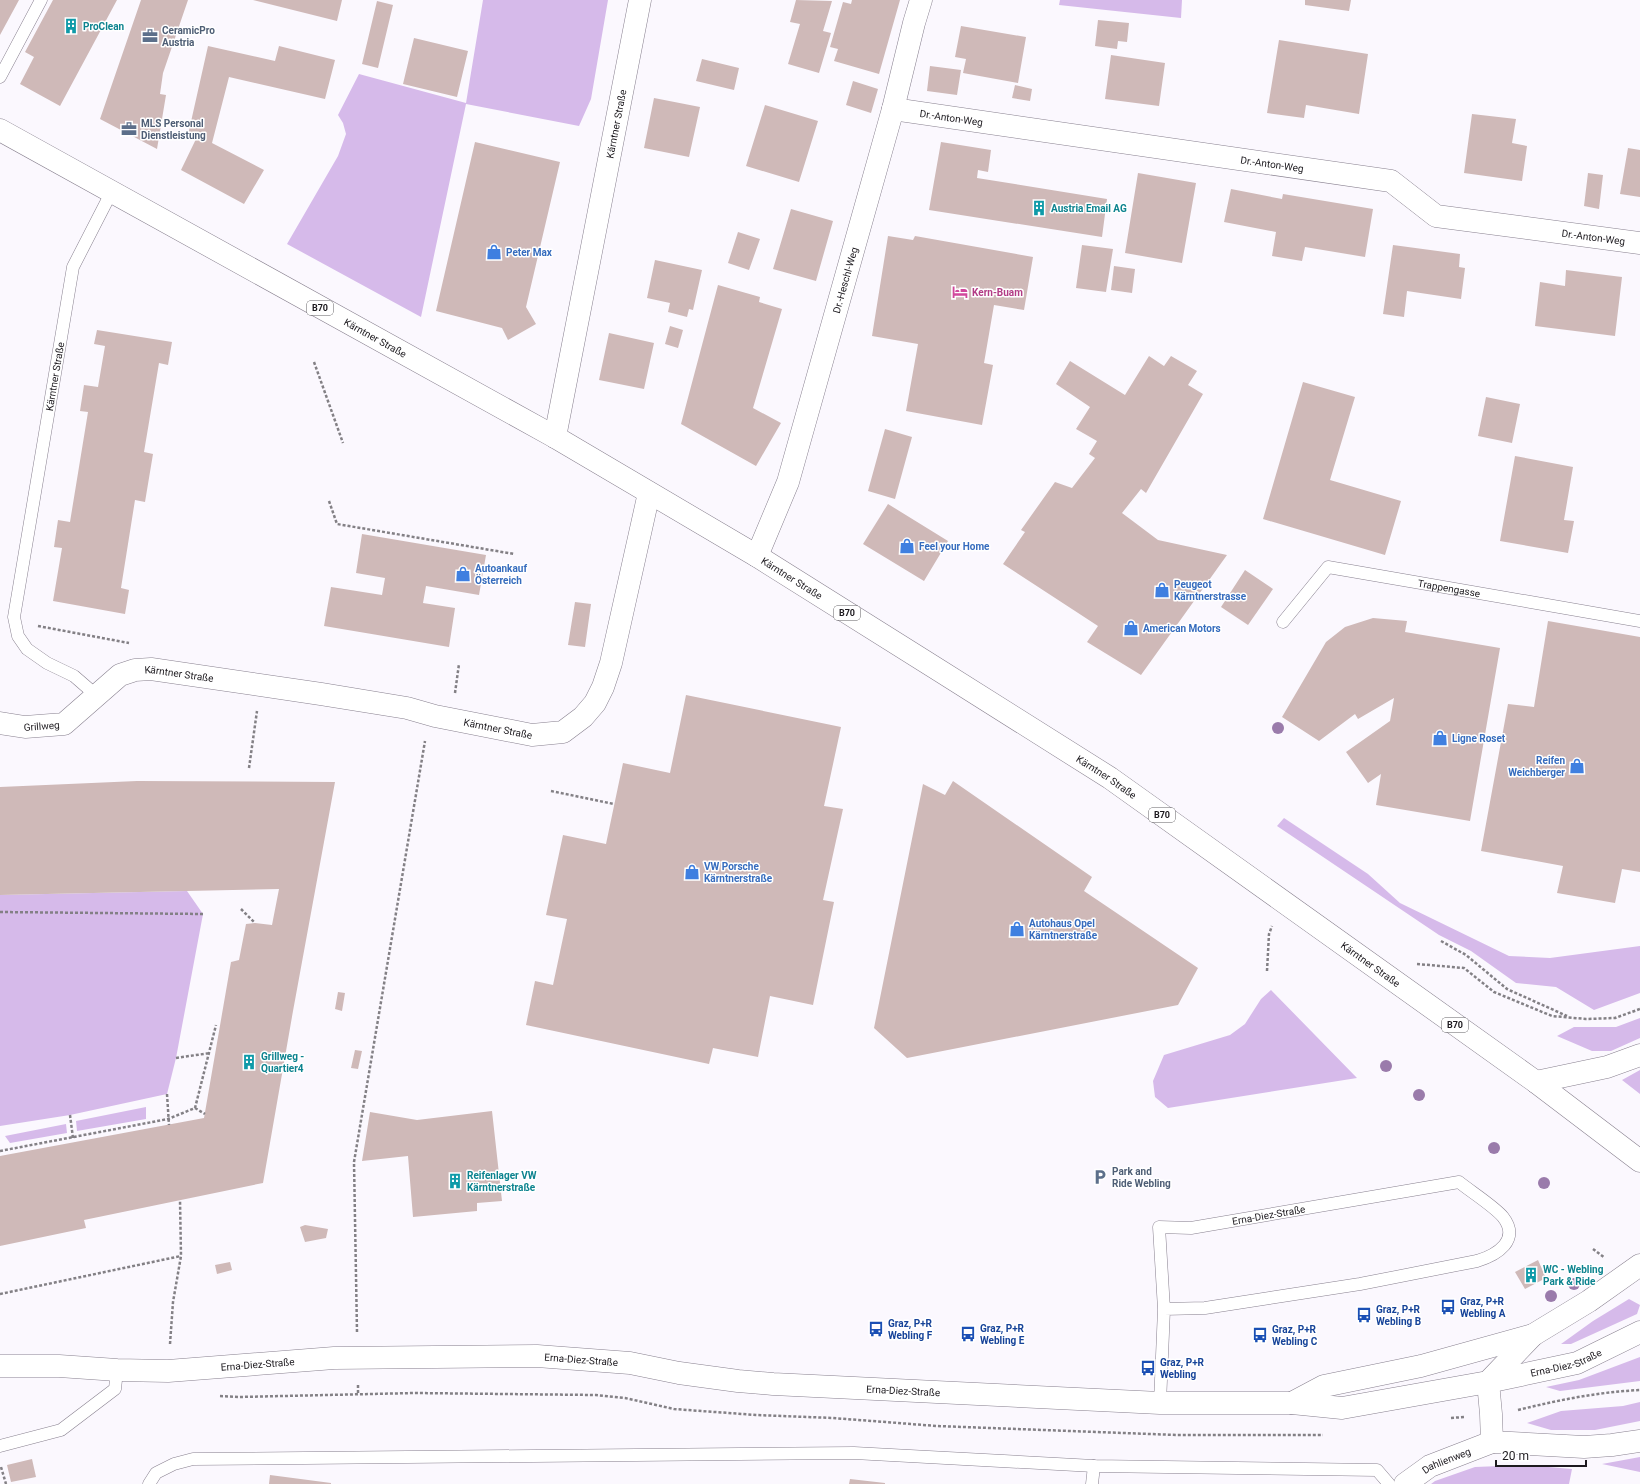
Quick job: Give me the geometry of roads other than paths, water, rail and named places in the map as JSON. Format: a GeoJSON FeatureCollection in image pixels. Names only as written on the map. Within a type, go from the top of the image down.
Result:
{"type":"FeatureCollection","features":[{"type":"Feature","properties":{"kind":"street","name":"Kärntner Straße"},"geometry":{"type":"LineString","coordinates":[[555,437],[640,0]]}},
{"type":"Feature","properties":{"kind":"street","name":"Dr.-Heschl-Weg"},"geometry":{"type":"LineString","coordinates":[[757,556],[788,482],[893,110],[921,0]]}},
{"type":"Feature","properties":{"kind":"street","name":"Dr.-Anton-Weg"},"geometry":{"type":"LineString","coordinates":[[893,110],[1391,181],[1436,216],[1640,243]]}},
{"type":"Feature","properties":{"kind":"street","name":"Kärntner Straße"},"geometry":{"type":"LineString","coordinates":[[0,130],[111,193],[555,437],[757,556],[1110,778],[1374,968],[1536,1082],[1640,1161]]}},
{"type":"Feature","properties":{"kind":"street","name":"Kärntner Straße"},"geometry":{"type":"LineString","coordinates":[[97,696],[120,675],[135,670],[151,669],[407,708],[434,716],[532,735],[563,732],[583,717],[595,703],[603,687],[611,663],[650,493]]}},
{"type":"Feature","properties":{"kind":"street","name":"Grillweg"},"geometry":{"type":"LineString","coordinates":[[0,723],[25,727],[64,724],[97,696]]}},
{"type":"Feature","properties":{"kind":"street"},"geometry":{"type":"LineString","coordinates":[[1536,1082],[1607,1067],[1640,1055]]}},
{"type":"Feature","properties":{"kind":"street","name":"Erna-Diez-Straße"},"geometry":{"type":"LineString","coordinates":[[1488,1382],[1533,1335],[1589,1301],[1640,1265]]}},
{"type":"Feature","properties":{"kind":"street","name":"Erna-Diez-Straße"},"geometry":{"type":"LineString","coordinates":[[0,1366],[59,1366],[117,1370],[168,1370],[357,1357],[537,1356],[630,1363],[687,1374],[773,1384],[1160,1403],[1292,1403],[1342,1408],[1488,1382],[1577,1364],[1640,1332]]}},
{"type":"Feature","properties":{"kind":"street","name":"Erna-Diez-Straße"},"geometry":{"type":"LineString","coordinates":[[1292,1403],[1324,1386],[1420,1366],[1533,1335]]}},
{"type":"Feature","properties":{"kind":"street"},"geometry":{"type":"LineString","coordinates":[[1488,1382],[1492,1414],[1492,1442],[1584,1447],[1640,1441]]}},
{"type":"Feature","properties":{"kind":"street","name":"Dahlienweg"},"geometry":{"type":"LineString","coordinates":[[1405,1484],[1430,1466],[1492,1442]]}},
{"type":"Feature","properties":{"kind":"lane"},"geometry":{"type":"LineString","coordinates":[[0,77],[41,0]]}},
{"type":"Feature","properties":{"kind":"lane","name":"Kärntner Straße"},"geometry":{"type":"LineString","coordinates":[[97,696],[74,676],[47,663],[27,649],[18,636],[14,617],[74,267],[111,193]]}},
{"type":"Feature","properties":{"kind":"lane","name":"Trappengasse"},"geometry":{"type":"LineString","coordinates":[[1283,622],[1328,567],[1640,621]]}},
{"type":"Feature","properties":{"kind":"lane","name":"Erna-Diez-Straße"},"geometry":{"type":"LineString","coordinates":[[1160,1403],[1164,1309],[1159,1227],[1191,1228],[1459,1182],[1502,1216],[1507,1224],[1509,1234],[1507,1244],[1491,1257],[1477,1261],[1360,1284],[1205,1308],[1164,1309]]}},
{"type":"Feature","properties":{"kind":"lane"},"geometry":{"type":"LineString","coordinates":[[0,1446],[61,1430],[115,1389],[117,1370]]}},
{"type":"Feature","properties":{"kind":"lane"},"geometry":{"type":"LineString","coordinates":[[149,1484],[156,1473],[174,1464],[193,1459],[854,1453],[1094,1466],[1377,1470],[1389,1484]]}},
{"type":"Feature","properties":{"kind":"lane"},"geometry":{"type":"LineString","coordinates":[[1092,1484],[1094,1466]]}},
{"type":"Feature","properties":{"kind":"place","name":"ProClean"},"geometry":{"type":"Point","coordinates":[71,26]}},
{"type":"Feature","properties":{"kind":"place","name":"CeramicPro Austria"},"geometry":{"type":"Point","coordinates":[150,36]}},
{"type":"Feature","properties":{"kind":"place","name":"MLS Personal Dienstleistung"},"geometry":{"type":"Point","coordinates":[129,129]}},
{"type":"Feature","properties":{"kind":"place","name":"Austria Email AG"},"geometry":{"type":"Point","coordinates":[1039,208]}},
{"type":"Feature","properties":{"kind":"place","name":"Peter Max"},"geometry":{"type":"Point","coordinates":[494,252]}},
{"type":"Feature","properties":{"kind":"place","name":"Kern-Buam"},"geometry":{"type":"Point","coordinates":[960,292]}},
{"type":"Feature","properties":{"kind":"place","name":"Feel your Home"},"geometry":{"type":"Point","coordinates":[907,546]}},
{"type":"Feature","properties":{"kind":"place","name":"Autoankauf Österreich"},"geometry":{"type":"Point","coordinates":[463,574]}},
{"type":"Feature","properties":{"kind":"place","name":"Peugeot Kärntnerstrasse"},"geometry":{"type":"Point","coordinates":[1162,590]}},
{"type":"Feature","properties":{"kind":"place","name":"American Motors"},"geometry":{"type":"Point","coordinates":[1131,628]}},
{"type":"Feature","properties":{"kind":"place","name":"Ligne Roset"},"geometry":{"type":"Point","coordinates":[1440,738]}},
{"type":"Feature","properties":{"kind":"place","name":"Reifen Weichberger"},"geometry":{"type":"Point","coordinates":[1577,766]}},
{"type":"Feature","properties":{"kind":"place","name":"VW Porsche Kärntnerstraße"},"geometry":{"type":"Point","coordinates":[692,872]}},
{"type":"Feature","properties":{"kind":"place","name":"Autohaus Opel Kärntnerstraße"},"geometry":{"type":"Point","coordinates":[1017,929]}},
{"type":"Feature","properties":{"kind":"place","name":"Grillweg - Quartier4"},"geometry":{"type":"Point","coordinates":[249,1062]}},
{"type":"Feature","properties":{"kind":"place","name":"Park and Ride Webling"},"geometry":{"type":"Point","coordinates":[1100,1177]}},
{"type":"Feature","properties":{"kind":"place","name":"Reifenlager VW Kärntnerstraße"},"geometry":{"type":"Point","coordinates":[455,1181]}},
{"type":"Feature","properties":{"kind":"place","name":"WC - Webling Park & Ride"},"geometry":{"type":"Point","coordinates":[1531,1275]}},
{"type":"Feature","properties":{"kind":"place","name":"Graz, P+R Webling A"},"geometry":{"type":"Point","coordinates":[1448,1307]}},
{"type":"Feature","properties":{"kind":"place","name":"Graz, P+R Webling B"},"geometry":{"type":"Point","coordinates":[1364,1315]}},
{"type":"Feature","properties":{"kind":"place","name":"Graz, P+R Webling F"},"geometry":{"type":"Point","coordinates":[876,1329]}},
{"type":"Feature","properties":{"kind":"place","name":"Graz, P+R Webling E"},"geometry":{"type":"Point","coordinates":[968,1334]}},
{"type":"Feature","properties":{"kind":"place","name":"Graz, P+R Webling C"},"geometry":{"type":"Point","coordinates":[1260,1335]}},
{"type":"Feature","properties":{"kind":"place","name":"Graz, P+R Webling"},"geometry":{"type":"Point","coordinates":[1148,1368]}}]}
